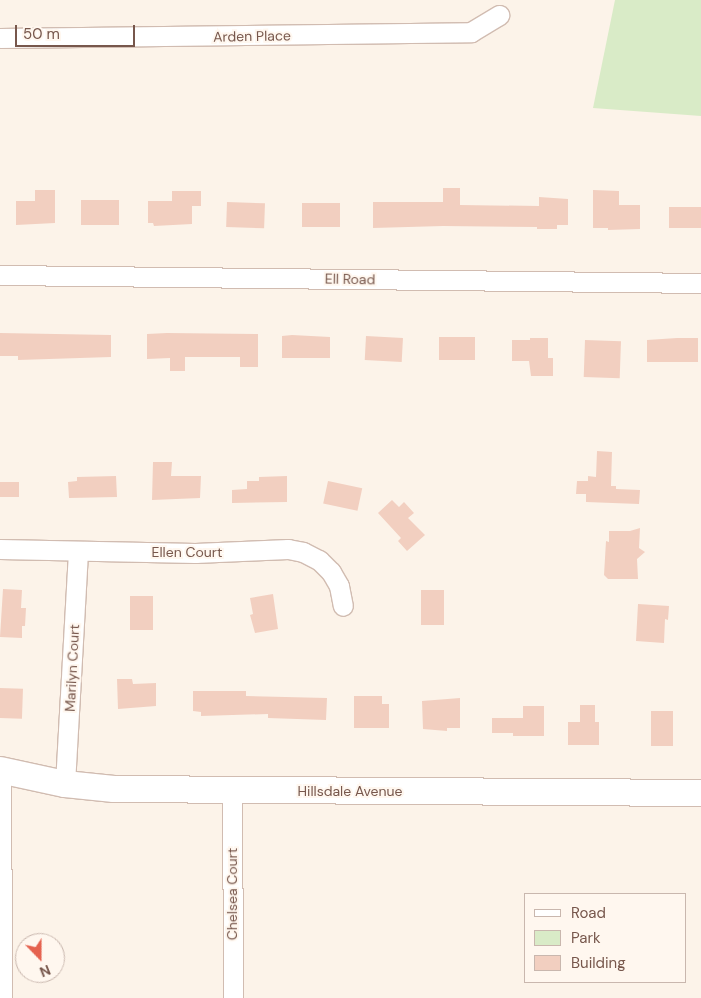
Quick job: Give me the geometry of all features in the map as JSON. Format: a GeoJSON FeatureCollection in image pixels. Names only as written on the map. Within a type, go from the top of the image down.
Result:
{"type":"FeatureCollection","features":[{"type":"Feature","properties":{"kind":"street","name":"Arden Place"},"geometry":{"type":"LineString","coordinates":[[0,38],[471,32],[499,15]]}},
{"type":"Feature","properties":{"kind":"street","name":"Ell Road"},"geometry":{"type":"LineString","coordinates":[[0,276],[701,283]]}},
{"type":"Feature","properties":{"kind":"street","name":"Ellen Court"},"geometry":{"type":"LineString","coordinates":[[0,549],[195,553],[288,549],[303,552],[318,560],[331,572],[339,586],[343,606]]}},
{"type":"Feature","properties":{"kind":"street","name":"Marilyn Court"},"geometry":{"type":"LineString","coordinates":[[65,784],[78,551]]}},
{"type":"Feature","properties":{"kind":"street","name":"Hillsdale Avenue"},"geometry":{"type":"LineString","coordinates":[[0,771],[65,784],[114,789],[701,793]]}},
{"type":"Feature","properties":{"kind":"street"},"geometry":{"type":"LineString","coordinates":[[0,771],[2,998]]}},
{"type":"Feature","properties":{"kind":"street","name":"Chelsea Court"},"geometry":{"type":"LineString","coordinates":[[232,790],[233,998]]}},
{"type":"Feature","properties":{"kind":"green space"},"geometry":{"type":"Polygon","coordinates":[[[615,0],[701,0],[701,116],[593,108],[615,0]]]}},
{"type":"Feature","properties":{"kind":"building"},"geometry":{"type":"Polygon","coordinates":[[[443,188],[460,188],[460,205],[539,206],[539,197],[568,199],[568,225],[557,225],[557,229],[443,226],[373,228],[373,202],[443,202],[443,188]]]}},
{"type":"Feature","properties":{"kind":"building"},"geometry":{"type":"Polygon","coordinates":[[[35,190],[55,190],[55,223],[16,225],[16,201],[35,201],[35,190]]]}},
{"type":"Feature","properties":{"kind":"building"},"geometry":{"type":"Polygon","coordinates":[[[593,190],[619,191],[619,205],[640,205],[640,229],[608,230],[608,228],[593,228],[593,190]]]}},
{"type":"Feature","properties":{"kind":"building"},"geometry":{"type":"Polygon","coordinates":[[[172,191],[201,191],[201,206],[192,206],[192,224],[154,226],[153,223],[148,223],[148,201],[172,201],[172,191]]]}},
{"type":"Feature","properties":{"kind":"building"},"geometry":{"type":"Polygon","coordinates":[[[81,200],[119,200],[119,225],[81,225],[81,200]]]}},
{"type":"Feature","properties":{"kind":"building"},"geometry":{"type":"Polygon","coordinates":[[[227,202],[265,203],[264,228],[226,227],[227,202]]]}},
{"type":"Feature","properties":{"kind":"building"},"geometry":{"type":"Polygon","coordinates":[[[302,203],[340,203],[340,227],[302,227],[302,203]]]}},
{"type":"Feature","properties":{"kind":"building"},"geometry":{"type":"Polygon","coordinates":[[[669,207],[701,207],[701,228],[669,228],[669,207]]]}},
{"type":"Feature","properties":{"kind":"building"},"geometry":{"type":"Polygon","coordinates":[[[0,333],[111,335],[111,357],[18,360],[18,356],[0,356],[0,333]]]}},
{"type":"Feature","properties":{"kind":"building"},"geometry":{"type":"Polygon","coordinates":[[[147,334],[258,334],[258,367],[240,367],[240,357],[185,357],[185,371],[170,371],[170,358],[147,359],[147,334]]]}},
{"type":"Feature","properties":{"kind":"building"},"geometry":{"type":"Polygon","coordinates":[[[282,336],[330,337],[330,358],[282,358],[282,336]]]}},
{"type":"Feature","properties":{"kind":"building"},"geometry":{"type":"Polygon","coordinates":[[[366,336],[403,338],[402,362],[365,360],[366,336]]]}},
{"type":"Feature","properties":{"kind":"building"},"geometry":{"type":"Polygon","coordinates":[[[439,337],[475,337],[475,360],[439,360],[439,337]]]}},
{"type":"Feature","properties":{"kind":"building"},"geometry":{"type":"Polygon","coordinates":[[[530,338],[548,338],[548,358],[553,358],[553,376],[531,376],[529,361],[512,361],[512,340],[530,340],[530,338]]]}},
{"type":"Feature","properties":{"kind":"building"},"geometry":{"type":"Polygon","coordinates":[[[698,338],[698,362],[647,362],[647,340],[698,338]]]}},
{"type":"Feature","properties":{"kind":"building"},"geometry":{"type":"Polygon","coordinates":[[[585,340],[621,341],[620,378],[584,377],[585,340]]]}},
{"type":"Feature","properties":{"kind":"building"},"geometry":{"type":"Polygon","coordinates":[[[597,451],[612,452],[611,486],[616,486],[616,489],[640,490],[639,504],[586,502],[586,494],[576,494],[577,481],[588,481],[588,476],[596,477],[597,451]]]}},
{"type":"Feature","properties":{"kind":"building"},"geometry":{"type":"Polygon","coordinates":[[[153,462],[172,462],[171,476],[201,476],[200,498],[152,500],[153,462]]]}},
{"type":"Feature","properties":{"kind":"building"},"geometry":{"type":"Polygon","coordinates":[[[116,476],[117,497],[69,498],[68,482],[77,481],[77,477],[116,476]]]}},
{"type":"Feature","properties":{"kind":"building"},"geometry":{"type":"Polygon","coordinates":[[[287,476],[287,502],[232,503],[232,490],[247,489],[247,481],[259,481],[259,477],[287,476]]]}},
{"type":"Feature","properties":{"kind":"building"},"geometry":{"type":"Polygon","coordinates":[[[328,481],[362,488],[357,511],[323,503],[328,481]]]}},
{"type":"Feature","properties":{"kind":"building"},"geometry":{"type":"Polygon","coordinates":[[[0,482],[19,482],[19,497],[0,497],[0,482]]]}},
{"type":"Feature","properties":{"kind":"building"},"geometry":{"type":"Polygon","coordinates":[[[392,500],[399,507],[404,502],[414,513],[408,518],[425,535],[407,551],[398,541],[401,538],[378,513],[392,500]]]}},
{"type":"Feature","properties":{"kind":"building"},"geometry":{"type":"Polygon","coordinates":[[[640,528],[639,548],[645,552],[637,559],[638,579],[608,579],[604,575],[606,541],[609,542],[609,531],[630,531],[640,528]]]}},
{"type":"Feature","properties":{"kind":"building"},"geometry":{"type":"Polygon","coordinates":[[[3,589],[22,590],[21,608],[26,608],[25,626],[22,626],[22,638],[0,637],[3,589]]]}},
{"type":"Feature","properties":{"kind":"building"},"geometry":{"type":"Polygon","coordinates":[[[421,590],[444,590],[444,625],[421,625],[421,590]]]}},
{"type":"Feature","properties":{"kind":"building"},"geometry":{"type":"Polygon","coordinates":[[[273,594],[278,629],[255,633],[250,615],[253,614],[250,598],[273,594]]]}},
{"type":"Feature","properties":{"kind":"building"},"geometry":{"type":"Polygon","coordinates":[[[130,596],[153,596],[153,630],[130,630],[130,596]]]}},
{"type":"Feature","properties":{"kind":"building"},"geometry":{"type":"Polygon","coordinates":[[[638,604],[669,606],[668,620],[665,619],[664,643],[636,641],[638,604]]]}},
{"type":"Feature","properties":{"kind":"building"},"geometry":{"type":"Polygon","coordinates":[[[117,679],[132,679],[133,684],[156,683],[156,706],[118,709],[117,679]]]}},
{"type":"Feature","properties":{"kind":"building"},"geometry":{"type":"Polygon","coordinates":[[[0,688],[23,689],[22,719],[0,718],[0,688]]]}},
{"type":"Feature","properties":{"kind":"building"},"geometry":{"type":"Polygon","coordinates":[[[193,691],[246,691],[246,696],[327,698],[326,720],[268,718],[268,714],[201,716],[201,712],[193,711],[193,691]]]}},
{"type":"Feature","properties":{"kind":"building"},"geometry":{"type":"Polygon","coordinates":[[[354,696],[382,696],[382,704],[389,704],[389,728],[354,728],[354,696]]]}},
{"type":"Feature","properties":{"kind":"building"},"geometry":{"type":"Polygon","coordinates":[[[460,698],[460,728],[447,728],[447,731],[423,729],[422,701],[460,698]]]}},
{"type":"Feature","properties":{"kind":"building"},"geometry":{"type":"Polygon","coordinates":[[[580,705],[595,705],[595,722],[599,722],[599,745],[568,745],[568,722],[580,722],[580,705]]]}},
{"type":"Feature","properties":{"kind":"building"},"geometry":{"type":"Polygon","coordinates":[[[523,706],[544,706],[544,736],[513,736],[513,733],[492,733],[492,718],[523,718],[523,706]]]}},
{"type":"Feature","properties":{"kind":"building"},"geometry":{"type":"Polygon","coordinates":[[[651,711],[673,711],[673,746],[651,746],[651,711]]]}}]}
